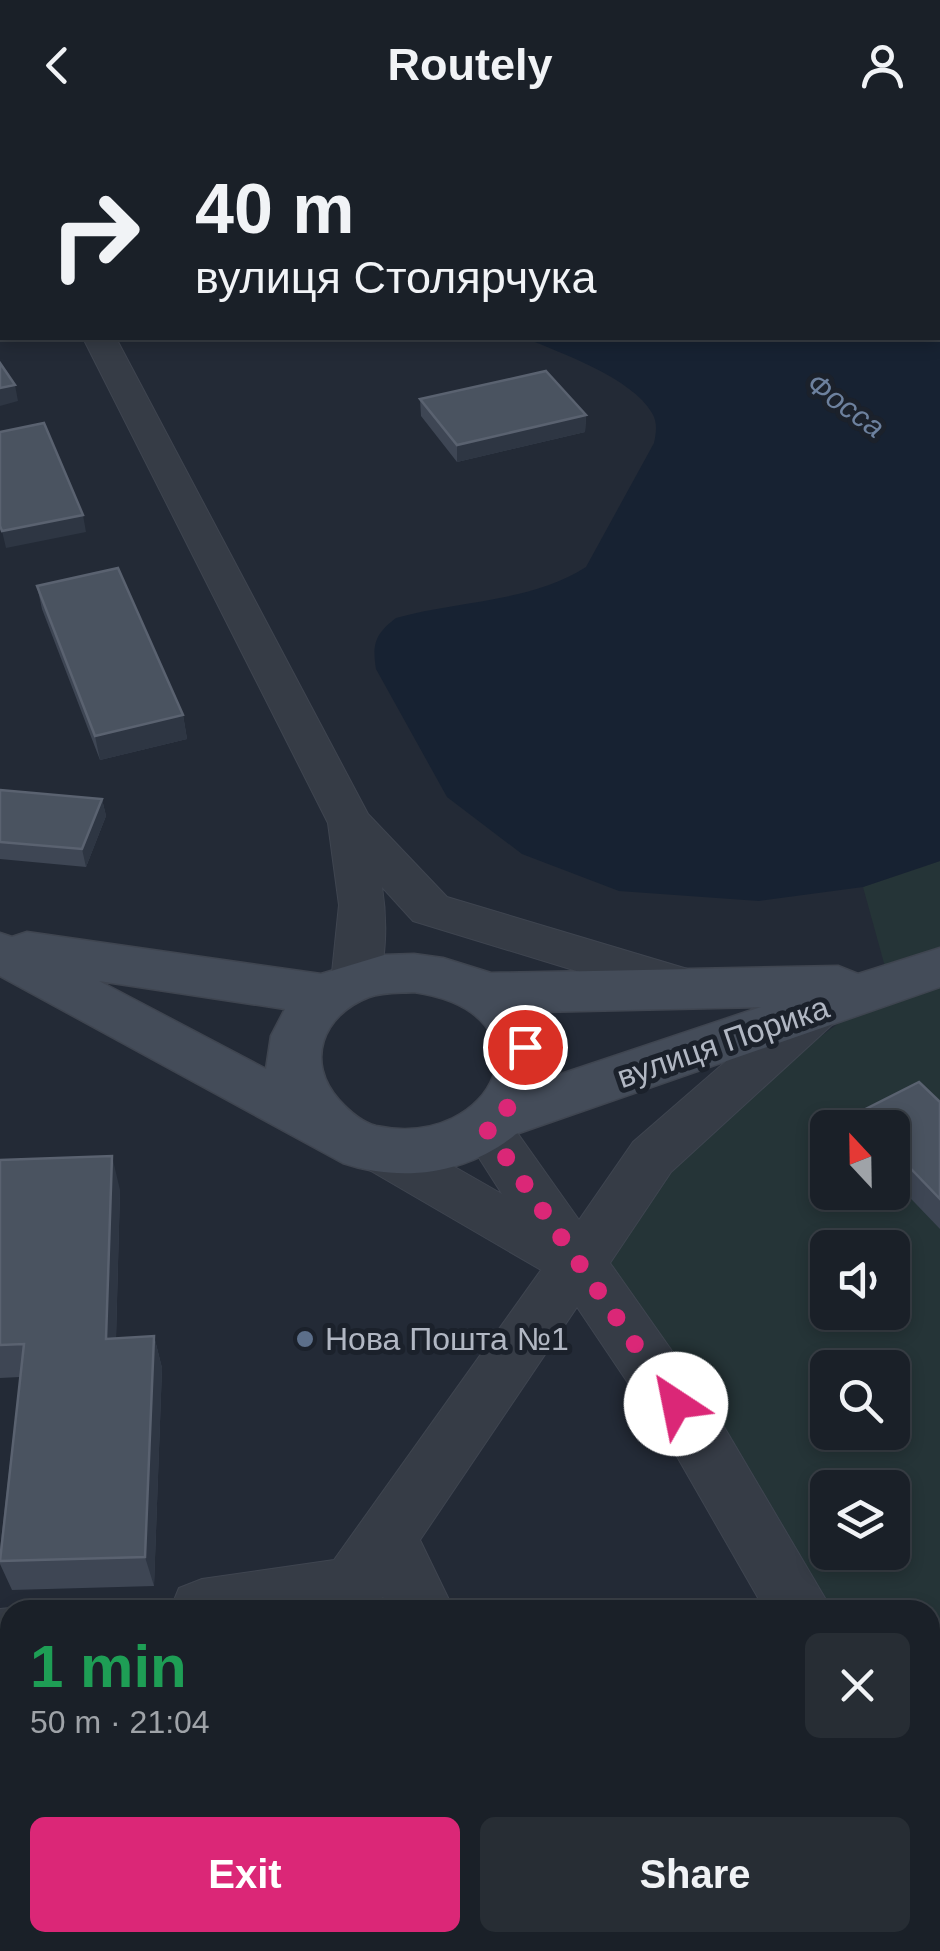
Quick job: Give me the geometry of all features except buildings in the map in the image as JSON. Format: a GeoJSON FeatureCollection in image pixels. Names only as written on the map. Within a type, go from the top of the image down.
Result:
{"type":"FeatureCollection","features":[{"type":"Feature","properties":{"kind":"main road"},"geometry":{"type":"LineString","coordinates":[[0,949],[340,988],[412,972],[450,978],[484,993],[515,1019],[525,1047],[524,1076],[509,1110],[492,1123],[437,1148],[358,1142],[0,949]]}},
{"type":"Feature","properties":{"kind":"main road","name":"вулиця Порика"},"geometry":{"type":"LineString","coordinates":[[484,993],[694,988],[915,976]]}},
{"type":"Feature","properties":{"kind":"main road","name":"вулиця Порика"},"geometry":{"type":"LineString","coordinates":[[492,1123],[915,976]]}},
{"type":"Feature","properties":{"kind":"main road"},"geometry":{"type":"LineString","coordinates":[[340,988],[302,1020],[294,1050],[295,1080],[358,1142]]}},
{"type":"Feature","properties":{"kind":"street"},"geometry":{"type":"LineString","coordinates":[[100,340],[350,823],[430,910],[694,988]]}},
{"type":"Feature","properties":{"kind":"street"},"geometry":{"type":"LineString","coordinates":[[340,988],[362,905],[350,823]]}},
{"type":"Feature","properties":{"kind":"street"},"geometry":{"type":"LineString","coordinates":[[360,1579],[652,1157],[817,1010]]}},
{"type":"Feature","properties":{"kind":"street"},"geometry":{"type":"LineString","coordinates":[[492,1123],[560,1287]]}},
{"type":"Feature","properties":{"kind":"street"},"geometry":{"type":"LineString","coordinates":[[358,1142],[560,1287],[696,1434],[794,1600]]}},
{"type":"Feature","properties":{"kind":"street"},"geometry":{"type":"LineString","coordinates":[[253,1600],[360,1579],[402,1600]]}},
{"type":"Feature","properties":{"kind":"shaded area"},"geometry":{"type":"Polygon","coordinates":[[[940,861],[940,1600],[794,1600],[578,1266],[754,1086],[890,985],[863,887],[940,861]]]}},
{"type":"Feature","properties":{"kind":"water","name":"Фосса"},"geometry":{"type":"Polygon","coordinates":[[[530,340],[940,340],[940,861],[863,887],[759,901],[619,891],[522,854],[447,797],[376,669],[377,640],[396,618],[541,588],[586,567],[654,443],[656,428],[654,417],[642,400],[594,368],[530,340]]]}},
{"type":"Feature","properties":{"kind":"place","name":"Нова Пошта №1"},"geometry":{"type":"Point","coordinates":[305,1339]}},
{"type":"Feature","properties":{"kind":"route"},"geometry":{"type":"LineString","coordinates":[[525,1047],[524,1076],[509,1110],[486,1128],[676,1404]]}}]}
